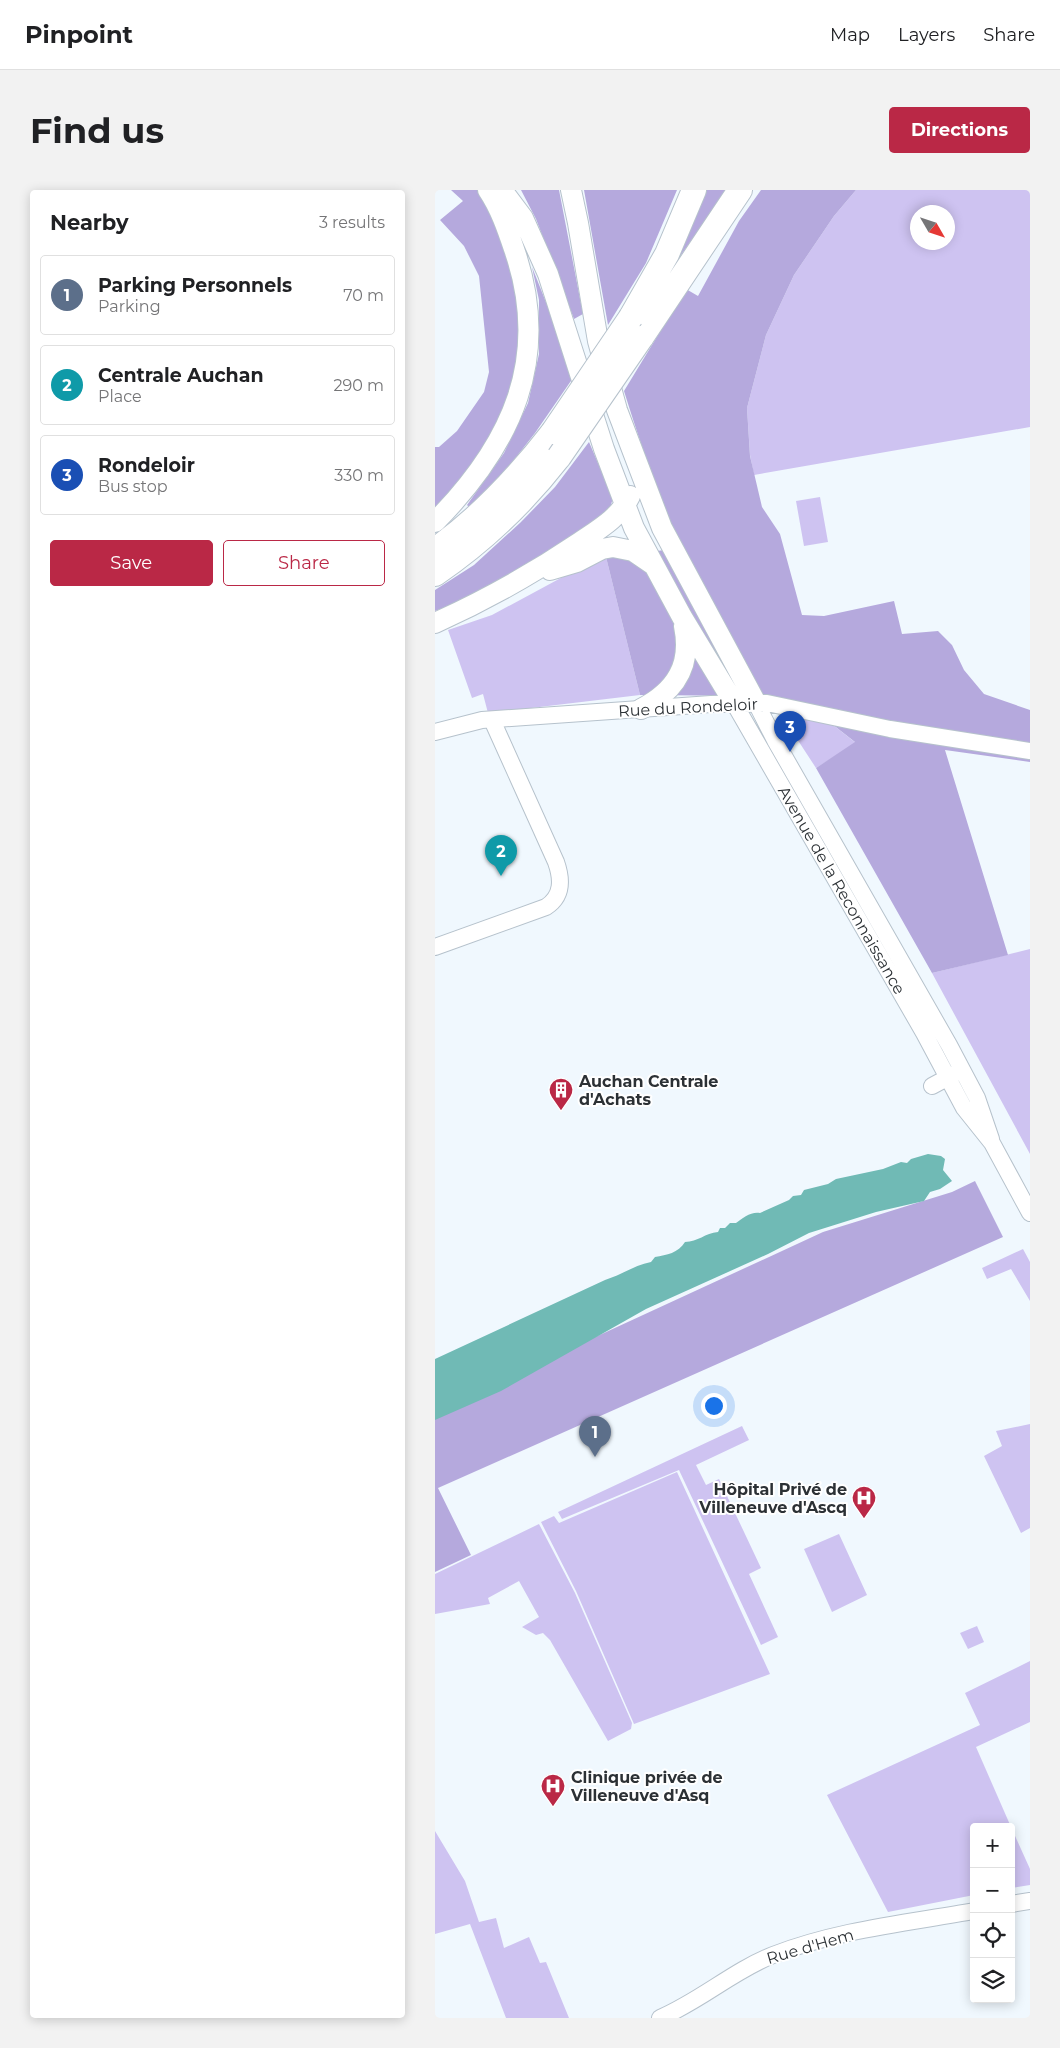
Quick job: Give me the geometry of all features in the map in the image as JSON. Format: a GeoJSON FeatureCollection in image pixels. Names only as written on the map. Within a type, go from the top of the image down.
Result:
{"type":"FeatureCollection","features":[{"type":"Feature","properties":{"kind":"highway"},"geometry":{"type":"LineString","coordinates":[[435,550],[462,529],[498,496],[537,454],[553,432],[631,317],[667,254],[694,190]]}},
{"type":"Feature","properties":{"kind":"highway"},"geometry":{"type":"LineString","coordinates":[[435,574],[463,554],[503,518],[532,489],[559,457],[740,190]]}},
{"type":"Feature","properties":{"kind":"main road"},"geometry":{"type":"LineString","coordinates":[[435,522],[456,501],[490,456],[512,415],[525,372],[529,328],[524,283],[507,228],[488,190]]}},
{"type":"Feature","properties":{"kind":"main road"},"geometry":{"type":"LineString","coordinates":[[502,190],[523,218],[548,274],[604,449],[634,528],[682,617],[734,703]]}},
{"type":"Feature","properties":{"kind":"main road"},"geometry":{"type":"LineString","coordinates":[[571,190],[600,349],[617,410],[636,462],[674,551],[756,703]]}},
{"type":"Feature","properties":{"kind":"main road"},"geometry":{"type":"LineString","coordinates":[[435,622],[480,602],[522,579],[611,521],[625,506],[636,476],[636,462]]}},
{"type":"Feature","properties":{"kind":"main road"},"geometry":{"type":"LineString","coordinates":[[522,579],[577,562],[601,549],[613,547],[633,551],[653,565]]}},
{"type":"Feature","properties":{"kind":"main road"},"geometry":{"type":"LineString","coordinates":[[641,708],[665,693],[680,674],[687,651],[682,617]]}},
{"type":"Feature","properties":{"kind":"street","name":"Avenue de la Reconnaissance"},"geometry":{"type":"LineString","coordinates":[[734,703],[955,1074]]}},
{"type":"Feature","properties":{"kind":"street","name":"Rue du Rondeloir"},"geometry":{"type":"LineString","coordinates":[[435,732],[477,721],[641,708],[756,703],[779,705],[884,728],[1030,751]]}},
{"type":"Feature","properties":{"kind":"street","name":"Avenue de la Reconnaissance"},"geometry":{"type":"LineString","coordinates":[[756,703],[955,1074],[971,1118],[992,1143],[1030,1214]]}},
{"type":"Feature","properties":{"kind":"street"},"geometry":{"type":"LineString","coordinates":[[435,948],[546,906],[554,900],[559,890],[560,880],[555,862],[491,720]]}},
{"type":"Feature","properties":{"kind":"street"},"geometry":{"type":"LineString","coordinates":[[932,1086],[955,1074]]}},
{"type":"Feature","properties":{"kind":"street"},"geometry":{"type":"LineString","coordinates":[[1015,1903],[1030,1901]]}},
{"type":"Feature","properties":{"kind":"street","name":"Rue d'Hem"},"geometry":{"type":"LineString","coordinates":[[660,2018],[690,2004],[753,1964],[795,1947],[846,1934],[970,1912]]}},
{"type":"Feature","properties":{"kind":"shaded area"},"geometry":{"type":"Polygon","coordinates":[[[451,190],[481,190],[490,205],[516,278],[522,335],[514,390],[498,426],[468,474],[435,510],[435,447],[439,447],[457,431],[484,392],[489,372],[479,276],[464,246],[440,220],[463,201],[451,190]]]}},
{"type":"Feature","properties":{"kind":"shaded area"},"geometry":{"type":"Polygon","coordinates":[[[521,190],[559,190],[583,314],[574,319],[536,219],[521,190]]]}},
{"type":"Feature","properties":{"kind":"shaded area"},"geometry":{"type":"Polygon","coordinates":[[[584,190],[677,190],[646,263],[608,325],[584,190]]]}},
{"type":"Feature","properties":{"kind":"shaded area"},"geometry":{"type":"Polygon","coordinates":[[[707,190],[727,190],[674,265],[707,190]]]}},
{"type":"Feature","properties":{"kind":"shaded area"},"geometry":{"type":"Polygon","coordinates":[[[761,190],[856,190],[834,216],[794,275],[766,335],[747,408],[750,456],[762,507],[780,534],[802,615],[824,616],[894,601],[902,634],[938,631],[952,645],[964,670],[984,694],[1030,710],[1030,762],[945,750],[1008,955],[932,973],[816,768],[855,742],[805,703],[769,696],[640,695],[606,557],[682,548],[643,451],[624,391],[686,289],[698,296],[739,221],[761,190]]]}},
{"type":"Feature","properties":{"kind":"shaded area"},"geometry":{"type":"Polygon","coordinates":[[[856,190],[1030,190],[1030,427],[754,475],[750,455],[747,408],[766,335],[794,275],[834,216],[856,190]]]}},
{"type":"Feature","properties":{"kind":"shaded area"},"geometry":{"type":"Polygon","coordinates":[[[532,267],[575,375],[535,433],[506,470],[469,507],[467,505],[504,453],[528,403],[539,354],[539,300],[532,267]]]}},
{"type":"Feature","properties":{"kind":"shaded area"},"geometry":{"type":"Polygon","coordinates":[[[589,442],[613,498],[610,508],[593,523],[524,568],[470,597],[435,611],[435,590],[474,565],[521,522],[555,487],[589,442]]]}},
{"type":"Feature","properties":{"kind":"shaded area"},"geometry":{"type":"Polygon","coordinates":[[[820,497],[828,542],[804,546],[796,501],[820,497]]]}},
{"type":"Feature","properties":{"kind":"shaded area"},"geometry":{"type":"Polygon","coordinates":[[[606,557],[640,695],[488,713],[483,694],[472,698],[448,630],[492,615],[583,566],[606,557]]]}},
{"type":"Feature","properties":{"kind":"shaded area"},"geometry":{"type":"Polygon","coordinates":[[[769,696],[805,703],[856,743],[816,768],[769,696]]]}},
{"type":"Feature","properties":{"kind":"shaded area"},"geometry":{"type":"Polygon","coordinates":[[[1030,949],[1030,1154],[932,973],[1030,949]]]}},
{"type":"Feature","properties":{"kind":"shaded area"},"geometry":{"type":"Polygon","coordinates":[[[928,1154],[941,1156],[945,1159],[943,1170],[952,1181],[940,1189],[930,1192],[924,1201],[876,1212],[809,1233],[768,1254],[646,1309],[501,1391],[435,1420],[435,1359],[605,1280],[639,1265],[651,1262],[655,1257],[672,1253],[685,1242],[694,1241],[718,1232],[720,1228],[725,1228],[730,1223],[736,1223],[750,1214],[760,1213],[789,1200],[793,1196],[801,1195],[804,1190],[828,1184],[836,1179],[883,1169],[901,1162],[907,1163],[911,1159],[928,1154]]]}},
{"type":"Feature","properties":{"kind":"shaded area"},"geometry":{"type":"Polygon","coordinates":[[[975,1181],[1003,1237],[438,1488],[471,1555],[435,1572],[435,1411],[823,1232],[952,1192],[975,1181]]]}},
{"type":"Feature","properties":{"kind":"shaded area"},"geometry":{"type":"Polygon","coordinates":[[[1023,1249],[1030,1262],[1030,1301],[1011,1269],[987,1279],[982,1268],[1023,1249]]]}},
{"type":"Feature","properties":{"kind":"shaded area"},"geometry":{"type":"Polygon","coordinates":[[[1030,1424],[1030,1528],[1021,1533],[984,1456],[1002,1446],[996,1431],[1030,1424]]]}},
{"type":"Feature","properties":{"kind":"shaded area"},"geometry":{"type":"Polygon","coordinates":[[[742,1426],[749,1440],[696,1465],[706,1485],[719,1479],[761,1568],[749,1574],[778,1637],[761,1645],[679,1470],[562,1519],[558,1512],[742,1426]]]}},
{"type":"Feature","properties":{"kind":"shaded area"},"geometry":{"type":"Polygon","coordinates":[[[677,1472],[770,1674],[634,1724],[576,1591],[541,1522],[554,1516],[559,1523],[677,1472]]]}},
{"type":"Feature","properties":{"kind":"shaded area"},"geometry":{"type":"Polygon","coordinates":[[[539,1524],[575,1593],[632,1723],[631,1729],[608,1741],[550,1640],[543,1633],[536,1635],[522,1627],[539,1617],[519,1581],[488,1598],[490,1604],[435,1614],[435,1574],[539,1524]]]}},
{"type":"Feature","properties":{"kind":"shaded area"},"geometry":{"type":"Polygon","coordinates":[[[839,1534],[867,1595],[832,1612],[804,1549],[839,1534]]]}},
{"type":"Feature","properties":{"kind":"shaded area"},"geometry":{"type":"Polygon","coordinates":[[[977,1626],[984,1642],[968,1649],[960,1633],[977,1626]]]}},
{"type":"Feature","properties":{"kind":"shaded area"},"geometry":{"type":"Polygon","coordinates":[[[1030,1661],[1030,1722],[976,1747],[1009,1823],[970,1823],[970,1896],[888,1912],[827,1795],[980,1725],[965,1693],[1030,1661]]]}},
{"type":"Feature","properties":{"kind":"shaded area"},"geometry":{"type":"Polygon","coordinates":[[[435,1831],[465,1881],[479,1922],[496,1918],[504,1948],[529,1937],[540,1963],[546,1962],[569,2018],[506,2018],[470,1924],[435,1934],[435,1831]]]}},
{"type":"Feature","properties":{"kind":"shaded area"},"geometry":{"type":"Polygon","coordinates":[[[1015,1836],[1030,1869],[1030,1885],[1015,1887],[1015,1836]]]}},
{"type":"Feature","properties":{"kind":"place","name":"Rondeloir"},"geometry":{"type":"Point","coordinates":[790,752]}},
{"type":"Feature","properties":{"kind":"place","name":"Centrale Auchan"},"geometry":{"type":"Point","coordinates":[501,876]}},
{"type":"Feature","properties":{"kind":"place","name":"Auchan Centrale d'Achats"},"geometry":{"type":"Point","coordinates":[561,1111]}},
{"type":"Feature","properties":{"kind":"place","name":"Parking Personnels"},"geometry":{"type":"Point","coordinates":[595,1457]}},
{"type":"Feature","properties":{"kind":"place","name":"Hôpital Privé de Villeneuve d'Ascq"},"geometry":{"type":"Point","coordinates":[864,1519]}},
{"type":"Feature","properties":{"kind":"place","name":"Clinique privée de Villeneuve d'Asq"},"geometry":{"type":"Point","coordinates":[553,1807]}}]}
